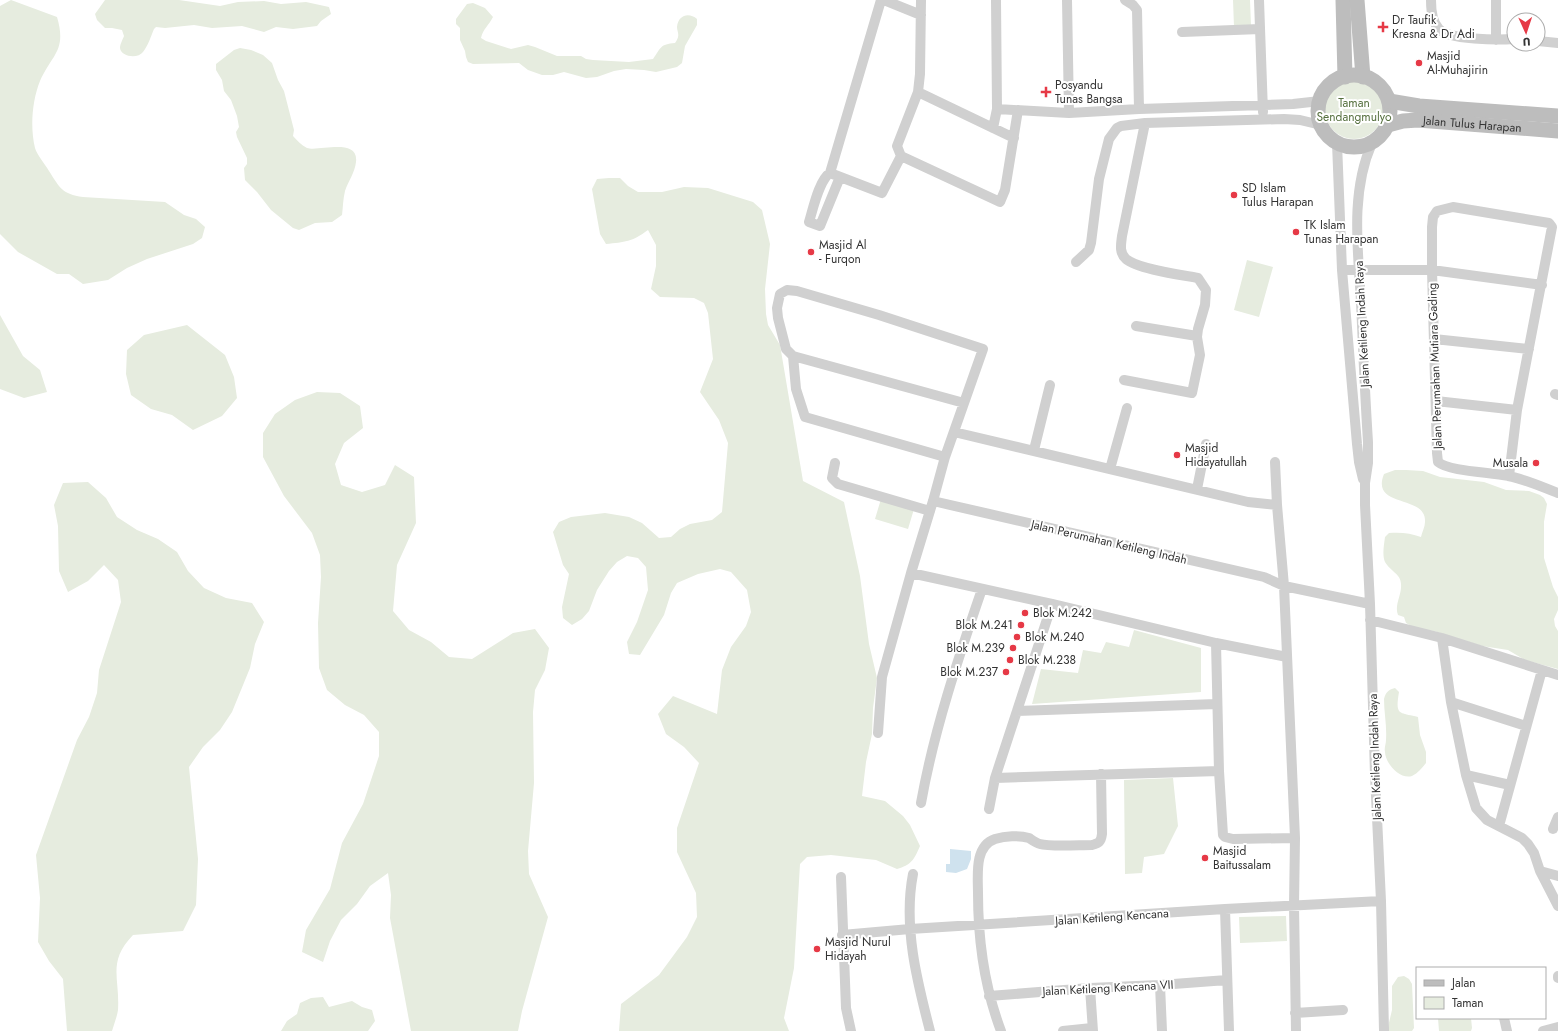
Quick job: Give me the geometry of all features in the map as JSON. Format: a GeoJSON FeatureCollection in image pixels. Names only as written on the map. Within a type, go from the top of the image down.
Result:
{"type":"FeatureCollection","features":[{"type":"Feature","properties":{"kind":"main road"},"geometry":{"type":"LineString","coordinates":[[1343,0],[1345,77]]}},
{"type":"Feature","properties":{"kind":"main road"},"geometry":{"type":"LineString","coordinates":[[1357,0],[1363,77]]}},
{"type":"Feature","properties":{"kind":"main road"},"geometry":{"type":"LineString","coordinates":[[1345,77],[1363,77],[1374,82],[1383,90],[1389,101],[1390,113],[1388,125],[1381,135],[1372,143],[1360,147],[1348,147],[1337,143],[1327,135],[1321,125],[1318,113],[1320,101],[1325,90],[1334,82],[1345,77]]}},
{"type":"Feature","properties":{"kind":"main road","name":"Jalan Tulus Harapan"},"geometry":{"type":"LineString","coordinates":[[1389,101],[1419,106],[1558,116]]}},
{"type":"Feature","properties":{"kind":"main road","name":"Jalan Tulus Harapan"},"geometry":{"type":"LineString","coordinates":[[1388,125],[1403,121],[1418,120],[1558,131]]}},
{"type":"Feature","properties":{"kind":"street"},"geometry":{"type":"LineString","coordinates":[[840,177],[820,226],[809,222],[825,176],[830,173],[881,0]]}},
{"type":"Feature","properties":{"kind":"street"},"geometry":{"type":"LineString","coordinates":[[884,0],[921,14]]}},
{"type":"Feature","properties":{"kind":"street"},"geometry":{"type":"LineString","coordinates":[[830,173],[882,193],[901,156],[898,146],[918,92],[920,74],[921,0]]}},
{"type":"Feature","properties":{"kind":"street"},"geometry":{"type":"LineString","coordinates":[[993,128],[997,109],[996,0]]}},
{"type":"Feature","properties":{"kind":"street"},"geometry":{"type":"LineString","coordinates":[[1067,0],[1069,113]]}},
{"type":"Feature","properties":{"kind":"street"},"geometry":{"type":"LineString","coordinates":[[1125,0],[1133,5],[1136,10],[1139,109]]}},
{"type":"Feature","properties":{"kind":"street"},"geometry":{"type":"LineString","coordinates":[[1259,0],[1263,120]]}},
{"type":"Feature","properties":{"kind":"street"},"geometry":{"type":"LineString","coordinates":[[1431,0],[1432,17],[1439,30],[1453,36],[1506,40]]}},
{"type":"Feature","properties":{"kind":"street"},"geometry":{"type":"LineString","coordinates":[[1496,0],[1496,40]]}},
{"type":"Feature","properties":{"kind":"street"},"geometry":{"type":"LineString","coordinates":[[1182,32],[1260,29]]}},
{"type":"Feature","properties":{"kind":"street"},"geometry":{"type":"LineString","coordinates":[[1546,42],[1558,43]]}},
{"type":"Feature","properties":{"kind":"street"},"geometry":{"type":"LineString","coordinates":[[918,92],[1014,138]]}},
{"type":"Feature","properties":{"kind":"street"},"geometry":{"type":"LineString","coordinates":[[997,109],[1069,113],[1139,109],[1232,107],[1320,101]]}},
{"type":"Feature","properties":{"kind":"street"},"geometry":{"type":"LineString","coordinates":[[1232,107],[1233,121]]}},
{"type":"Feature","properties":{"kind":"street"},"geometry":{"type":"LineString","coordinates":[[1186,108],[1186,122]]}},
{"type":"Feature","properties":{"kind":"street"},"geometry":{"type":"LineString","coordinates":[[901,156],[1000,202],[1004,190],[1018,110]]}},
{"type":"Feature","properties":{"kind":"street"},"geometry":{"type":"LineString","coordinates":[[1076,262],[1089,250],[1099,179],[1109,139],[1117,128],[1121,126],[1145,124],[1293,119],[1321,125]]}},
{"type":"Feature","properties":{"kind":"street"},"geometry":{"type":"LineString","coordinates":[[1124,380],[1192,392],[1200,355],[1197,336],[1206,290],[1198,278],[1135,265],[1125,259],[1122,252],[1120,246],[1145,124]]}},
{"type":"Feature","properties":{"kind":"street","name":"Jalan Ketileng Indah Raya"},"geometry":{"type":"LineString","coordinates":[[1337,143],[1342,270],[1357,444],[1359,462],[1364,483],[1381,901],[1384,1031]]}},
{"type":"Feature","properties":{"kind":"street","name":"Jalan Ketileng Indah Raya"},"geometry":{"type":"LineString","coordinates":[[1364,483],[1368,462],[1357,240],[1358,202],[1364,161],[1372,143]]}},
{"type":"Feature","properties":{"kind":"street","name":"Jalan Perumahan Mutiara Gading"},"geometry":{"type":"LineString","coordinates":[[1342,270],[1432,270],[1542,285],[1552,227],[1549,223],[1453,207],[1437,210],[1433,217],[1432,270],[1437,453],[1440,464],[1459,469],[1509,476],[1558,493]]}},
{"type":"Feature","properties":{"kind":"street"},"geometry":{"type":"LineString","coordinates":[[1509,476],[1517,410],[1542,285]]}},
{"type":"Feature","properties":{"kind":"street"},"geometry":{"type":"LineString","coordinates":[[878,733],[882,677],[945,457],[954,432],[983,349],[879,315],[797,291],[787,290],[780,294],[777,313],[786,349],[794,356],[964,403]]}},
{"type":"Feature","properties":{"kind":"street"},"geometry":{"type":"LineString","coordinates":[[1136,326],[1197,336]]}},
{"type":"Feature","properties":{"kind":"street"},"geometry":{"type":"LineString","coordinates":[[1434,339],[1529,349]]}},
{"type":"Feature","properties":{"kind":"street"},"geometry":{"type":"LineString","coordinates":[[794,356],[796,389],[805,417],[945,457]]}},
{"type":"Feature","properties":{"kind":"street"},"geometry":{"type":"LineString","coordinates":[[1034,450],[1050,385]]}},
{"type":"Feature","properties":{"kind":"street"},"geometry":{"type":"LineString","coordinates":[[1436,401],[1517,410]]}},
{"type":"Feature","properties":{"kind":"street"},"geometry":{"type":"LineString","coordinates":[[1110,469],[1128,408]]}},
{"type":"Feature","properties":{"kind":"street"},"geometry":{"type":"LineString","coordinates":[[954,432],[1248,502],[1277,505]]}},
{"type":"Feature","properties":{"kind":"street"},"geometry":{"type":"LineString","coordinates":[[1197,489],[1206,444]]}},
{"type":"Feature","properties":{"kind":"street"},"geometry":{"type":"LineString","coordinates":[[1275,462],[1284,586],[1295,838],[1294,906],[1296,1031]]}},
{"type":"Feature","properties":{"kind":"street"},"geometry":{"type":"LineString","coordinates":[[835,463],[832,478],[838,484],[930,511]]}},
{"type":"Feature","properties":{"kind":"street","name":"Jalan Perumahan Ketileng Indah"},"geometry":{"type":"LineString","coordinates":[[933,501],[1264,577],[1284,586],[1370,604]]}},
{"type":"Feature","properties":{"kind":"street"},"geometry":{"type":"LineString","coordinates":[[911,572],[1216,643],[1287,657]]}},
{"type":"Feature","properties":{"kind":"street"},"geometry":{"type":"LineString","coordinates":[[921,803],[928,766],[949,688],[982,589]]}},
{"type":"Feature","properties":{"kind":"street"},"geometry":{"type":"LineString","coordinates":[[989,809],[995,778],[1052,604]]}},
{"type":"Feature","properties":{"kind":"street"},"geometry":{"type":"LineString","coordinates":[[1370,620],[1442,638],[1558,675]]}},
{"type":"Feature","properties":{"kind":"street"},"geometry":{"type":"LineString","coordinates":[[1442,638],[1451,702],[1466,775],[1476,808],[1482,816],[1522,838],[1528,844],[1534,853],[1540,871],[1558,906]]}},
{"type":"Feature","properties":{"kind":"street"},"geometry":{"type":"LineString","coordinates":[[1216,643],[1222,832],[1225,838],[1233,839],[1295,838]]}},
{"type":"Feature","properties":{"kind":"street"},"geometry":{"type":"LineString","coordinates":[[1499,826],[1542,670]]}},
{"type":"Feature","properties":{"kind":"street"},"geometry":{"type":"LineString","coordinates":[[1451,702],[1526,726]]}},
{"type":"Feature","properties":{"kind":"street"},"geometry":{"type":"LineString","coordinates":[[1017,711],[1217,704]]}},
{"type":"Feature","properties":{"kind":"street"},"geometry":{"type":"LineString","coordinates":[[995,778],[1219,771]]}},
{"type":"Feature","properties":{"kind":"street"},"geometry":{"type":"LineString","coordinates":[[1001,1031],[989,996],[978,926],[978,876],[980,856],[983,847],[995,839],[1013,836],[1028,838],[1040,844],[1082,845],[1098,843],[1101,840],[1102,834],[1101,774]]}},
{"type":"Feature","properties":{"kind":"street"},"geometry":{"type":"LineString","coordinates":[[1466,775],[1510,785]]}},
{"type":"Feature","properties":{"kind":"street"},"geometry":{"type":"LineString","coordinates":[[1553,829],[1558,817]]}},
{"type":"Feature","properties":{"kind":"street"},"geometry":{"type":"LineString","coordinates":[[1540,871],[1558,876]]}},
{"type":"Feature","properties":{"kind":"street"},"geometry":{"type":"LineString","coordinates":[[913,874],[911,888],[910,929],[922,1001],[930,1031]]}},
{"type":"Feature","properties":{"kind":"street"},"geometry":{"type":"LineString","coordinates":[[841,877],[842,935],[846,1008],[851,1031]]}},
{"type":"Feature","properties":{"kind":"street","name":"Jalan Ketileng Kencana"},"geometry":{"type":"LineString","coordinates":[[842,935],[910,929],[978,926],[1225,909],[1381,901]]}},
{"type":"Feature","properties":{"kind":"street"},"geometry":{"type":"LineString","coordinates":[[1225,909],[1229,1031]]}},
{"type":"Feature","properties":{"kind":"street","name":"Jalan Ketileng Kencana VII"},"geometry":{"type":"LineString","coordinates":[[989,996],[1090,988],[1227,980]]}},
{"type":"Feature","properties":{"kind":"street"},"geometry":{"type":"LineString","coordinates":[[1160,985],[1162,1031]]}},
{"type":"Feature","properties":{"kind":"street"},"geometry":{"type":"LineString","coordinates":[[1063,1031],[1092,1029],[1090,988]]}},
{"type":"Feature","properties":{"kind":"street"},"geometry":{"type":"LineString","coordinates":[[1295,1013],[1343,1010]]}},
{"type":"Feature","properties":{"kind":"street"},"geometry":{"type":"LineString","coordinates":[[1504,1019],[1507,1031]]}},
{"type":"Feature","properties":{"kind":"street"},"geometry":{"type":"LineString","coordinates":[[1543,1031],[1558,1027]]}},
{"type":"Feature","properties":{"kind":"green space"},"geometry":{"type":"Polygon","coordinates":[[[11,0],[57,17],[60,28],[60,38],[57,52],[37,89],[32,123],[33,140],[36,151],[59,186],[66,192],[76,196],[165,202],[184,215],[196,219],[205,227],[202,238],[193,244],[147,259],[127,268],[108,280],[83,284],[69,274],[57,274],[18,252],[0,234],[0,6],[11,0]]]}},
{"type":"Feature","properties":{"kind":"green space"},"geometry":{"type":"Polygon","coordinates":[[[105,0],[179,0],[220,6],[238,2],[264,1],[281,4],[306,2],[329,7],[331,14],[317,26],[293,29],[276,27],[264,32],[242,26],[212,28],[194,25],[165,28],[156,27],[143,52],[137,56],[130,56],[123,53],[120,48],[124,36],[122,30],[105,28],[97,20],[95,14],[105,0]]]}},
{"type":"Feature","properties":{"kind":"green space"},"geometry":{"type":"Polygon","coordinates":[[[1233,0],[1250,0],[1251,26],[1234,27],[1233,0]]]}},
{"type":"Feature","properties":{"kind":"green space"},"geometry":{"type":"Polygon","coordinates":[[[473,3],[485,8],[493,17],[483,32],[481,38],[486,41],[511,49],[528,45],[557,56],[581,56],[586,59],[593,60],[629,62],[653,59],[660,49],[666,44],[675,43],[678,36],[678,23],[682,17],[687,15],[694,17],[697,19],[697,25],[685,46],[682,63],[677,67],[656,72],[626,69],[614,71],[597,77],[586,78],[564,72],[553,75],[542,75],[528,70],[519,63],[473,64],[468,62],[460,40],[460,28],[456,24],[456,19],[467,4],[473,3]]]}},
{"type":"Feature","properties":{"kind":"green space"},"geometry":{"type":"Polygon","coordinates":[[[240,48],[251,50],[263,55],[272,63],[284,91],[294,130],[293,136],[299,142],[307,148],[345,148],[351,150],[355,154],[356,162],[345,191],[342,215],[332,222],[315,223],[299,230],[293,228],[271,210],[257,192],[245,180],[244,168],[247,164],[247,158],[237,137],[236,132],[239,127],[237,116],[231,100],[224,91],[222,80],[216,70],[216,64],[234,50],[240,48]]]}},
{"type":"Feature","properties":{"kind":"green space","name":"Taman Sendangmulyo"},"geometry":{"type":"Polygon","coordinates":[[[1348,81],[1360,81],[1375,89],[1383,104],[1383,116],[1375,131],[1360,139],[1348,139],[1333,131],[1325,116],[1325,104],[1333,89],[1348,81]]]}},
{"type":"Feature","properties":{"kind":"green space"},"geometry":{"type":"Polygon","coordinates":[[[620,178],[628,186],[638,192],[662,192],[684,187],[708,188],[753,202],[762,210],[770,244],[765,289],[766,314],[768,325],[780,345],[803,481],[844,502],[860,576],[869,644],[877,678],[873,708],[872,734],[866,762],[862,796],[885,801],[903,816],[910,825],[920,846],[916,855],[909,864],[897,869],[876,860],[831,855],[807,857],[800,864],[794,968],[784,1018],[789,1031],[619,1031],[621,1004],[659,975],[687,937],[697,917],[696,893],[677,852],[677,828],[699,763],[684,747],[666,734],[658,714],[673,696],[717,714],[722,670],[731,647],[746,626],[751,612],[747,590],[731,572],[720,569],[698,574],[677,583],[671,593],[664,615],[640,655],[629,654],[627,642],[637,622],[648,590],[646,567],[638,558],[627,556],[617,562],[609,571],[597,590],[589,611],[582,619],[572,625],[563,618],[562,607],[569,574],[563,565],[553,532],[559,522],[571,517],[605,513],[629,517],[642,523],[659,538],[671,537],[680,529],[690,524],[712,520],[722,512],[728,443],[719,420],[700,392],[713,359],[708,313],[704,303],[694,298],[660,297],[651,289],[656,266],[656,245],[648,230],[628,241],[606,244],[600,234],[592,189],[597,179],[620,178]]]}},
{"type":"Feature","properties":{"kind":"green space"},"geometry":{"type":"Polygon","coordinates":[[[1247,260],[1273,267],[1259,317],[1234,310],[1247,260]]]}},
{"type":"Feature","properties":{"kind":"green space"},"geometry":{"type":"Polygon","coordinates":[[[0,315],[23,356],[40,370],[47,392],[24,398],[0,389],[0,315]]]}},
{"type":"Feature","properties":{"kind":"green space"},"geometry":{"type":"Polygon","coordinates":[[[187,325],[225,355],[234,377],[237,398],[222,416],[193,430],[172,415],[151,409],[131,395],[126,374],[127,350],[144,335],[187,325]]]}},
{"type":"Feature","properties":{"kind":"green space"},"geometry":{"type":"Polygon","coordinates":[[[317,392],[340,393],[360,406],[363,428],[344,443],[335,464],[341,485],[362,492],[385,485],[395,465],[414,477],[416,523],[397,565],[393,611],[409,630],[431,642],[449,657],[472,659],[513,633],[535,629],[549,648],[545,670],[535,690],[533,712],[534,783],[528,851],[529,874],[548,917],[522,1011],[518,1031],[411,1031],[390,918],[391,895],[388,873],[370,886],[357,904],[341,920],[330,941],[323,962],[302,952],[306,930],[330,889],[342,843],[363,804],[379,756],[379,732],[364,715],[345,705],[327,690],[319,668],[318,623],[321,577],[320,555],[312,533],[284,496],[263,457],[263,433],[275,414],[295,400],[317,392]]]}},
{"type":"Feature","properties":{"kind":"green space"},"geometry":{"type":"Polygon","coordinates":[[[1395,470],[1423,471],[1440,477],[1484,482],[1506,490],[1529,491],[1544,498],[1547,504],[1544,522],[1544,558],[1553,587],[1558,597],[1558,610],[1554,619],[1555,626],[1558,631],[1558,669],[1525,660],[1508,650],[1482,646],[1434,631],[1417,629],[1406,623],[1404,617],[1398,615],[1397,607],[1401,581],[1385,562],[1383,553],[1385,537],[1389,533],[1397,533],[1421,537],[1425,522],[1423,513],[1409,504],[1391,497],[1385,492],[1382,485],[1384,474],[1395,470]]]}},
{"type":"Feature","properties":{"kind":"green space"},"geometry":{"type":"Polygon","coordinates":[[[88,482],[106,498],[117,517],[137,530],[158,539],[177,552],[188,571],[204,588],[226,598],[252,603],[264,622],[255,644],[250,668],[232,712],[220,730],[203,747],[189,767],[198,859],[196,905],[183,931],[133,935],[125,945],[117,962],[118,1010],[112,1031],[67,1031],[63,979],[49,961],[38,942],[40,898],[36,855],[77,740],[89,717],[97,693],[99,670],[121,602],[118,580],[104,565],[88,581],[68,592],[59,571],[58,526],[54,505],[63,483],[88,482]]]}},
{"type":"Feature","properties":{"kind":"green space"},"geometry":{"type":"Polygon","coordinates":[[[881,499],[914,509],[908,529],[875,519],[881,499]]]}},
{"type":"Feature","properties":{"kind":"green space"},"geometry":{"type":"Polygon","coordinates":[[[1134,630],[1201,648],[1201,692],[1032,704],[1041,669],[1078,673],[1083,650],[1101,653],[1106,642],[1129,647],[1134,630]]]}},
{"type":"Feature","properties":{"kind":"green space"},"geometry":{"type":"Polygon","coordinates":[[[1395,688],[1399,692],[1398,709],[1400,712],[1418,717],[1420,735],[1426,752],[1426,763],[1418,772],[1407,777],[1398,773],[1390,765],[1385,749],[1386,730],[1384,699],[1388,692],[1395,688]]]}},
{"type":"Feature","properties":{"kind":"green space"},"geometry":{"type":"Polygon","coordinates":[[[1173,778],[1178,826],[1164,854],[1144,857],[1142,873],[1125,874],[1124,780],[1173,778]]]}},
{"type":"Feature","properties":{"kind":"green space"},"geometry":{"type":"Polygon","coordinates":[[[1286,916],[1287,941],[1240,943],[1239,917],[1286,916]]]}},
{"type":"Feature","properties":{"kind":"green space"},"geometry":{"type":"Polygon","coordinates":[[[1404,976],[1409,979],[1412,984],[1414,1028],[1412,1031],[1387,1031],[1392,1010],[1392,986],[1398,977],[1404,976]]]}},
{"type":"Feature","properties":{"kind":"green space"},"geometry":{"type":"Polygon","coordinates":[[[323,997],[329,1007],[352,1001],[362,1007],[372,1010],[375,1021],[368,1031],[281,1031],[287,1021],[297,1014],[300,1003],[311,998],[323,997]]]}},
{"type":"Feature","properties":{"kind":"green space"},"geometry":{"type":"Polygon","coordinates":[[[1438,1019],[1471,1019],[1471,1031],[1439,1031],[1438,1019]]]}},
{"type":"Feature","properties":{"kind":"water"},"geometry":{"type":"Polygon","coordinates":[[[950,849],[971,851],[971,859],[967,869],[956,873],[946,872],[946,864],[950,864],[950,849]]]}},
{"type":"Feature","properties":{"kind":"place","name":"Dr Taufik Kresna & Dr Adi"},"geometry":{"type":"Point","coordinates":[1383,27]}},
{"type":"Feature","properties":{"kind":"place","name":"Masjid Al-Muhajirin"},"geometry":{"type":"Point","coordinates":[1419,63]}},
{"type":"Feature","properties":{"kind":"place","name":"Posyandu Tunas Bangsa"},"geometry":{"type":"Point","coordinates":[1046,92]}},
{"type":"Feature","properties":{"kind":"place","name":"SD Islam Tulus Harapan"},"geometry":{"type":"Point","coordinates":[1234,195]}},
{"type":"Feature","properties":{"kind":"place","name":"TK Islam Tunas Harapan"},"geometry":{"type":"Point","coordinates":[1296,232]}},
{"type":"Feature","properties":{"kind":"place","name":"Masjid Al - Furqon"},"geometry":{"type":"Point","coordinates":[811,252]}},
{"type":"Feature","properties":{"kind":"place","name":"Masjid Hidayatullah"},"geometry":{"type":"Point","coordinates":[1177,455]}},
{"type":"Feature","properties":{"kind":"place","name":"Musala"},"geometry":{"type":"Point","coordinates":[1536,463]}},
{"type":"Feature","properties":{"kind":"place","name":"Blok M.242"},"geometry":{"type":"Point","coordinates":[1025,613]}},
{"type":"Feature","properties":{"kind":"place","name":"Blok M.241"},"geometry":{"type":"Point","coordinates":[1021,625]}},
{"type":"Feature","properties":{"kind":"place","name":"Blok M.240"},"geometry":{"type":"Point","coordinates":[1017,637]}},
{"type":"Feature","properties":{"kind":"place","name":"Blok M.239"},"geometry":{"type":"Point","coordinates":[1013,648]}},
{"type":"Feature","properties":{"kind":"place","name":"Blok M.238"},"geometry":{"type":"Point","coordinates":[1010,660]}},
{"type":"Feature","properties":{"kind":"place","name":"Blok M.237"},"geometry":{"type":"Point","coordinates":[1006,672]}},
{"type":"Feature","properties":{"kind":"place","name":"Masjid Baitussalam"},"geometry":{"type":"Point","coordinates":[1205,858]}},
{"type":"Feature","properties":{"kind":"place","name":"Masjid Nurul Hidayah"},"geometry":{"type":"Point","coordinates":[817,949]}}]}
